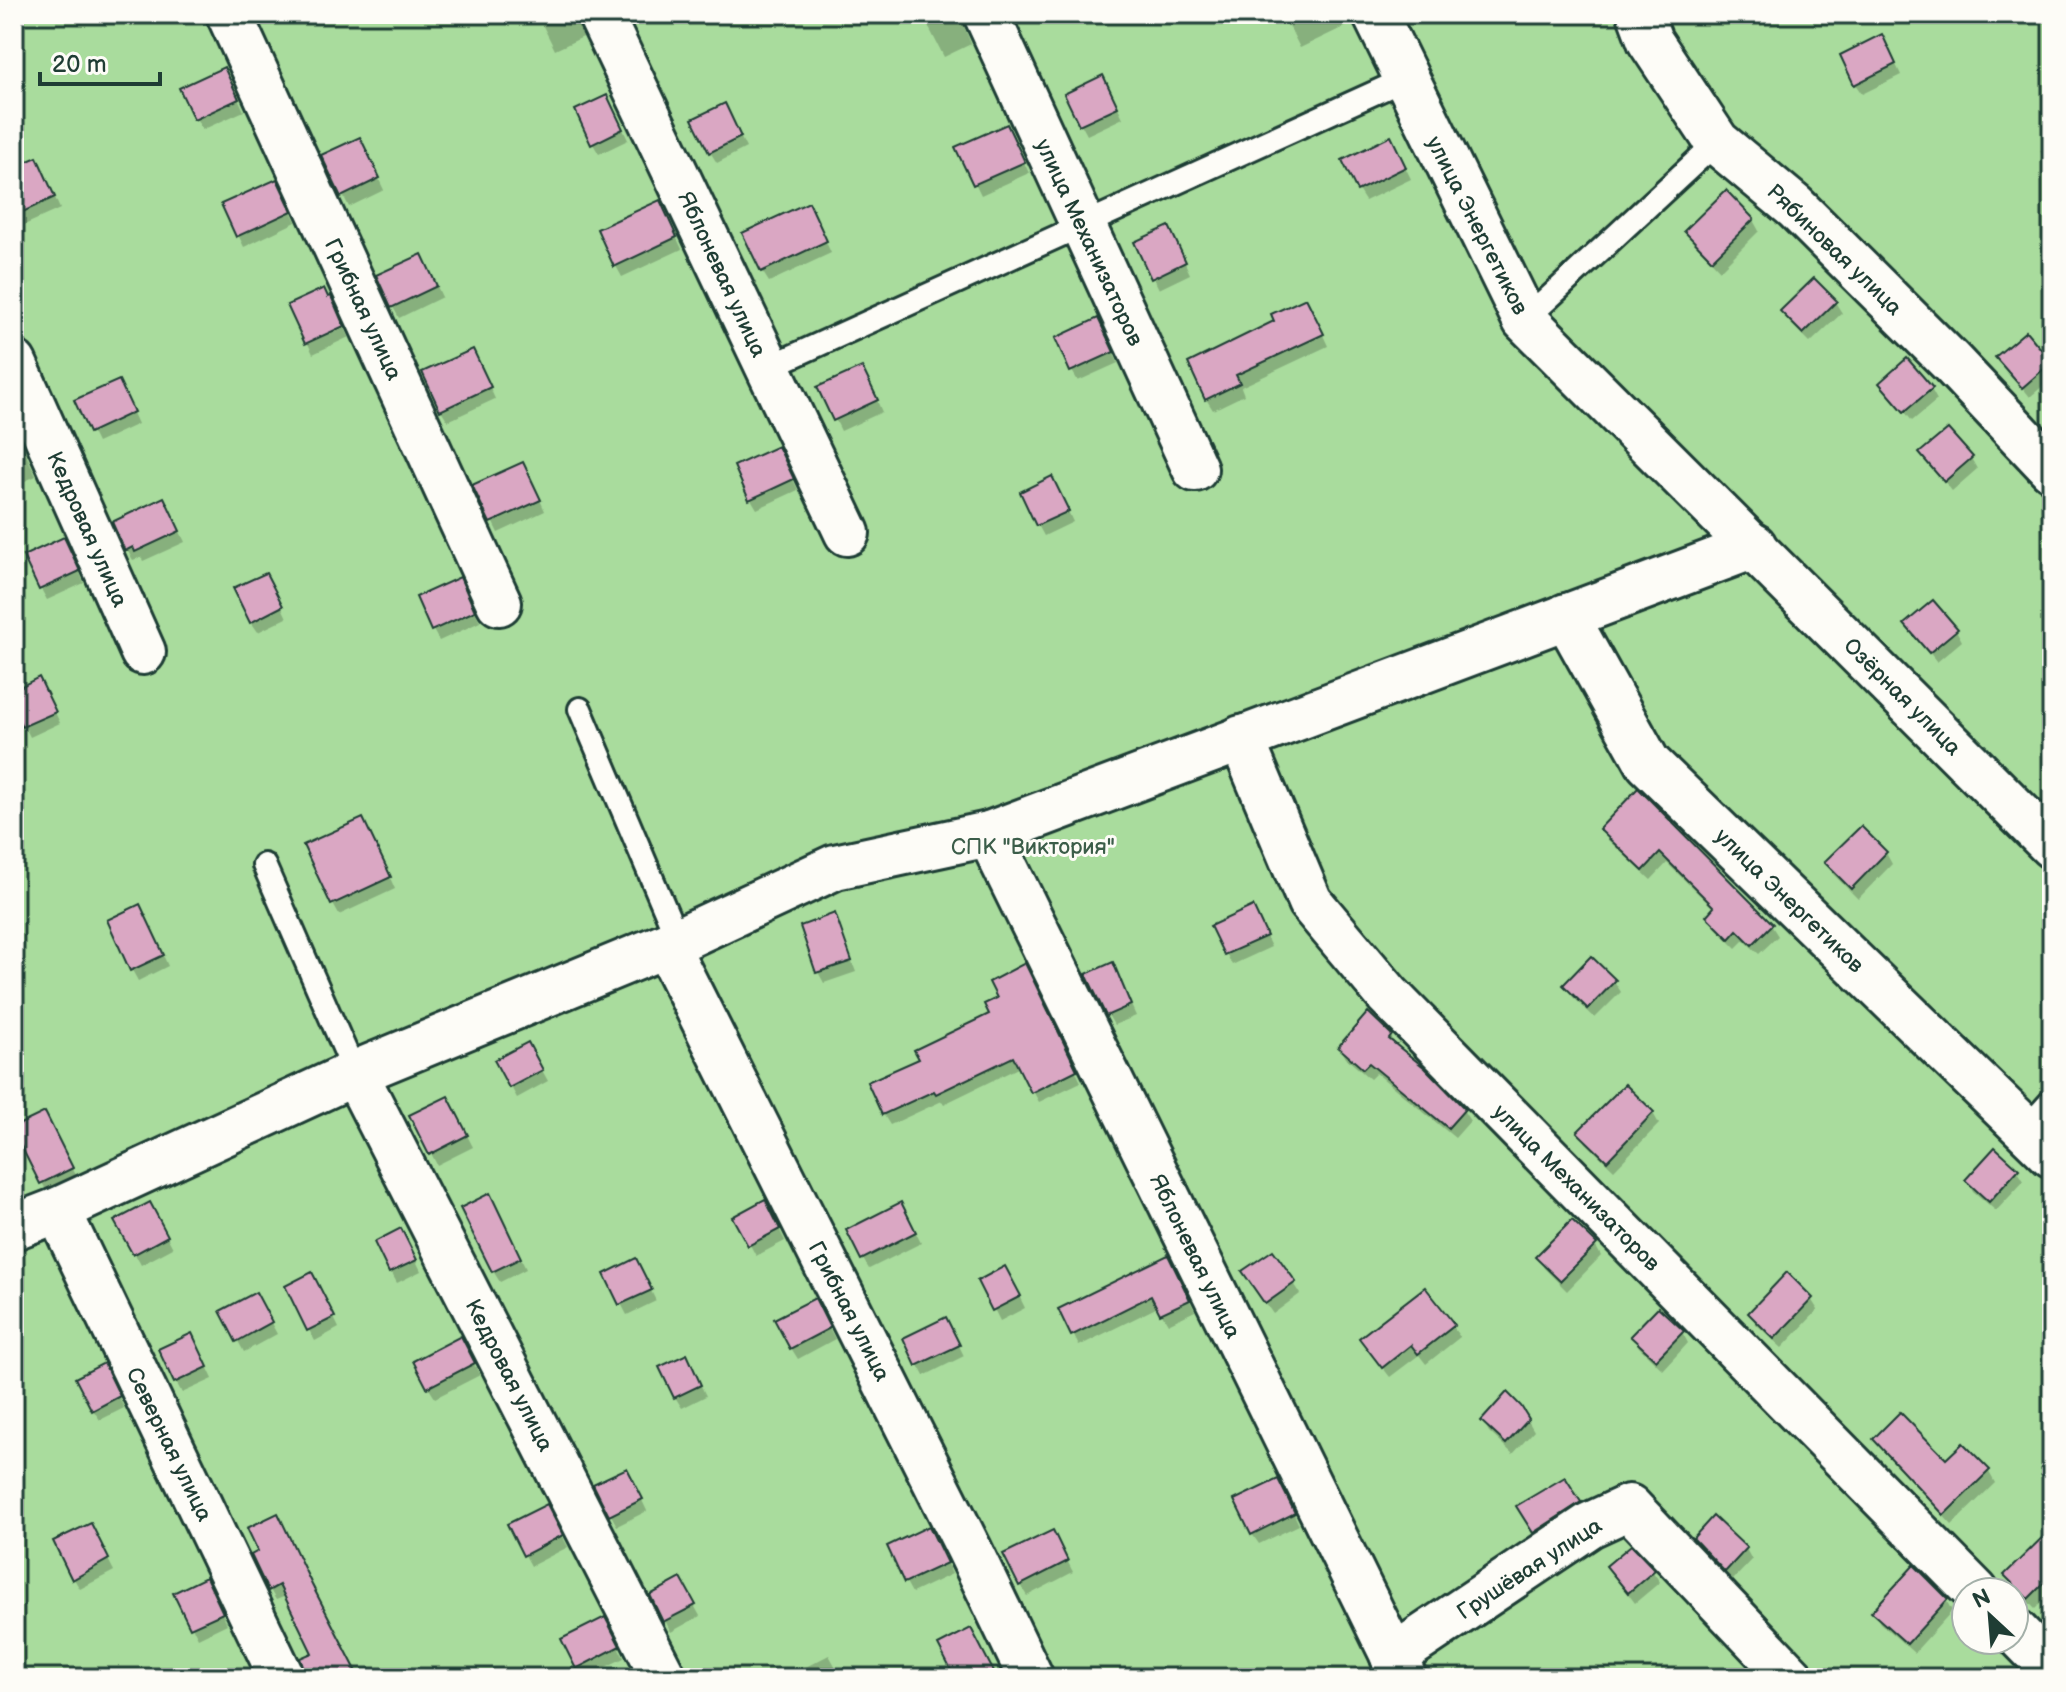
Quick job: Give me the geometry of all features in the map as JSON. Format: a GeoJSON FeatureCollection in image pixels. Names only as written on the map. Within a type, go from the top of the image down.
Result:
{"type":"FeatureCollection","features":[{"type":"Feature","properties":{"kind":"street","name":"Грибная улица"},"geometry":{"type":"LineString","coordinates":[[229,14],[499,603]]}},
{"type":"Feature","properties":{"kind":"street","name":"Яблоневая улица"},"geometry":{"type":"LineString","coordinates":[[600,14],[847,533]]}},
{"type":"Feature","properties":{"kind":"street","name":"улица Механизаторов"},"geometry":{"type":"LineString","coordinates":[[986,14],[1195,469]]}},
{"type":"Feature","properties":{"kind":"street","name":"улица Энергетиков"},"geometry":{"type":"LineString","coordinates":[[1375,14],[1525,320],[1754,546]]}},
{"type":"Feature","properties":{"kind":"street","name":"Рябиновая улица"},"geometry":{"type":"LineString","coordinates":[[1640,14],[1650,41],[1717,142],[1795,207],[1950,361],[2052,469]]}},
{"type":"Feature","properties":{"kind":"street","name":"Кедровая улица"},"geometry":{"type":"LineString","coordinates":[[14,363],[143,652]]}},
{"type":"Feature","properties":{"kind":"street"},"geometry":{"type":"LineString","coordinates":[[14,1227],[58,1210],[355,1073],[672,942],[835,867],[989,834],[1754,546]]}},
{"type":"Feature","properties":{"kind":"street","name":"Озёрная улица"},"geometry":{"type":"LineString","coordinates":[[1754,546],[2052,846]]}},
{"type":"Feature","properties":{"kind":"street","name":"улица Энергетиков"},"geometry":{"type":"LineString","coordinates":[[1566,616],[1648,763],[2044,1128]]}},
{"type":"Feature","properties":{"kind":"street","name":"улица Механизаторов"},"geometry":{"type":"LineString","coordinates":[[1241,738],[1310,902],[1388,995],[1960,1576]]}},
{"type":"Feature","properties":{"kind":"street","name":"Яблоневая улица"},"geometry":{"type":"LineString","coordinates":[[989,834],[1398,1667]]}},
{"type":"Feature","properties":{"kind":"street","name":"Грибная улица"},"geometry":{"type":"LineString","coordinates":[[672,942],[1031,1678]]}},
{"type":"Feature","properties":{"kind":"street","name":"Кедровая улица"},"geometry":{"type":"LineString","coordinates":[[355,1073],[664,1678]]}},
{"type":"Feature","properties":{"kind":"street","name":"Северная улица"},"geometry":{"type":"LineString","coordinates":[[58,1210],[282,1678]]}},
{"type":"Feature","properties":{"kind":"street","name":"Грушёвая улица"},"geometry":{"type":"LineString","coordinates":[[1398,1667],[1590,1525],[1629,1507],[1792,1678]]}},
{"type":"Feature","properties":{"kind":"street"},"geometry":{"type":"LineString","coordinates":[[2030,1646],[2052,1669]]}},
{"type":"Feature","properties":{"kind":"lane"},"geometry":{"type":"LineString","coordinates":[[767,368],[1405,79]]}},
{"type":"Feature","properties":{"kind":"lane"},"geometry":{"type":"LineString","coordinates":[[1525,320],[1717,142]]}},
{"type":"Feature","properties":{"kind":"lane"},"geometry":{"type":"LineString","coordinates":[[580,709],[672,942]]}},
{"type":"Feature","properties":{"kind":"lane"},"geometry":{"type":"LineString","coordinates":[[264,865],[355,1073]]}},
{"type":"Feature","properties":{"kind":"green space","name":"СПК \"Виктория\""},"geometry":{"type":"Polygon","coordinates":[[[14,14],[2052,14],[2052,1678],[14,1678],[14,14]]]}},
{"type":"Feature","properties":{"kind":"building"},"geometry":{"type":"Polygon","coordinates":[[[1882,34],[1896,64],[1854,85],[1840,55],[1882,34]]]}},
{"type":"Feature","properties":{"kind":"building"},"geometry":{"type":"Polygon","coordinates":[[[224,67],[239,99],[194,120],[179,88],[224,67]]]}},
{"type":"Feature","properties":{"kind":"building"},"geometry":{"type":"Polygon","coordinates":[[[1103,75],[1118,107],[1079,125],[1064,94],[1103,75]]]}},
{"type":"Feature","properties":{"kind":"building"},"geometry":{"type":"Polygon","coordinates":[[[607,95],[623,129],[591,145],[575,110],[607,95]]]}},
{"type":"Feature","properties":{"kind":"building"},"geometry":{"type":"Polygon","coordinates":[[[725,103],[741,137],[709,153],[692,119],[725,103]]]}},
{"type":"Feature","properties":{"kind":"building"},"geometry":{"type":"Polygon","coordinates":[[[1007,124],[1025,162],[973,185],[955,147],[1007,124]]]}},
{"type":"Feature","properties":{"kind":"building"},"geometry":{"type":"Polygon","coordinates":[[[1391,136],[1406,167],[1357,191],[1342,160],[1391,136]]]}},
{"type":"Feature","properties":{"kind":"building"},"geometry":{"type":"Polygon","coordinates":[[[360,137],[380,178],[341,197],[321,155],[360,137]]]}},
{"type":"Feature","properties":{"kind":"building"},"geometry":{"type":"Polygon","coordinates":[[[37,157],[55,197],[14,216],[14,167],[37,157]]]}},
{"type":"Feature","properties":{"kind":"building"},"geometry":{"type":"Polygon","coordinates":[[[277,179],[292,211],[236,237],[221,204],[277,179]]]}},
{"type":"Feature","properties":{"kind":"building"},"geometry":{"type":"Polygon","coordinates":[[[1726,190],[1754,219],[1712,260],[1684,231],[1726,190]]]}},
{"type":"Feature","properties":{"kind":"building"},"geometry":{"type":"Polygon","coordinates":[[[660,200],[677,237],[614,267],[597,229],[660,200]]]}},
{"type":"Feature","properties":{"kind":"building"},"geometry":{"type":"Polygon","coordinates":[[[809,202],[827,241],[761,272],[742,233],[809,202]]]}},
{"type":"Feature","properties":{"kind":"building"},"geometry":{"type":"Polygon","coordinates":[[[1169,226],[1186,262],[1151,279],[1134,242],[1169,226]]]}},
{"type":"Feature","properties":{"kind":"building"},"geometry":{"type":"Polygon","coordinates":[[[422,254],[437,286],[391,308],[376,275],[422,254]]]}},
{"type":"Feature","properties":{"kind":"building"},"geometry":{"type":"Polygon","coordinates":[[[1814,278],[1837,301],[1803,334],[1780,311],[1814,278]]]}},
{"type":"Feature","properties":{"kind":"building"},"geometry":{"type":"Polygon","coordinates":[[[324,288],[328,297],[331,296],[344,326],[305,344],[287,305],[324,288]]]}},
{"type":"Feature","properties":{"kind":"building"},"geometry":{"type":"Polygon","coordinates":[[[1306,298],[1324,334],[1236,375],[1240,383],[1205,400],[1188,363],[1274,321],[1271,314],[1306,298]]]}},
{"type":"Feature","properties":{"kind":"building"},"geometry":{"type":"Polygon","coordinates":[[[1098,318],[1114,352],[1070,372],[1055,338],[1098,318]]]}},
{"type":"Feature","properties":{"kind":"building"},"geometry":{"type":"Polygon","coordinates":[[[2026,331],[2052,362],[2022,388],[1995,357],[2026,331]]]}},
{"type":"Feature","properties":{"kind":"building"},"geometry":{"type":"Polygon","coordinates":[[[473,349],[491,387],[440,411],[422,372],[473,349]]]}},
{"type":"Feature","properties":{"kind":"building"},"geometry":{"type":"Polygon","coordinates":[[[1907,358],[1933,388],[1904,412],[1879,383],[1907,358]]]}},
{"type":"Feature","properties":{"kind":"building"},"geometry":{"type":"Polygon","coordinates":[[[862,367],[878,400],[833,421],[817,387],[862,367]]]}},
{"type":"Feature","properties":{"kind":"building"},"geometry":{"type":"Polygon","coordinates":[[[119,380],[134,412],[89,433],[74,400],[119,380]]]}},
{"type":"Feature","properties":{"kind":"building"},"geometry":{"type":"Polygon","coordinates":[[[1948,429],[1973,457],[1944,482],[1919,453],[1948,429]]]}},
{"type":"Feature","properties":{"kind":"building"},"geometry":{"type":"Polygon","coordinates":[[[778,446],[794,479],[749,500],[734,466],[778,446]]]}},
{"type":"Feature","properties":{"kind":"building"},"geometry":{"type":"Polygon","coordinates":[[[523,462],[541,500],[490,523],[472,485],[523,462]]]}},
{"type":"Feature","properties":{"kind":"building"},"geometry":{"type":"Polygon","coordinates":[[[1052,476],[1069,511],[1036,526],[1020,492],[1052,476]]]}},
{"type":"Feature","properties":{"kind":"building"},"geometry":{"type":"Polygon","coordinates":[[[164,497],[180,531],[135,552],[133,547],[125,551],[112,522],[164,497]]]}},
{"type":"Feature","properties":{"kind":"building"},"geometry":{"type":"Polygon","coordinates":[[[64,537],[80,571],[39,590],[23,556],[64,537]]]}},
{"type":"Feature","properties":{"kind":"building"},"geometry":{"type":"Polygon","coordinates":[[[266,573],[283,606],[250,623],[233,588],[266,573]]]}},
{"type":"Feature","properties":{"kind":"building"},"geometry":{"type":"Polygon","coordinates":[[[460,577],[475,611],[431,631],[416,597],[460,577]]]}},
{"type":"Feature","properties":{"kind":"building"},"geometry":{"type":"Polygon","coordinates":[[[1933,600],[1958,629],[1929,653],[1904,624],[1933,600]]]}},
{"type":"Feature","properties":{"kind":"building"},"geometry":{"type":"Polygon","coordinates":[[[39,677],[56,712],[22,727],[14,710],[14,690],[39,677]]]}},
{"type":"Feature","properties":{"kind":"building"},"geometry":{"type":"Polygon","coordinates":[[[1638,788],[1773,924],[1752,945],[1737,930],[1729,939],[1706,916],[1714,907],[1660,853],[1643,871],[1599,829],[1638,788]]]}},
{"type":"Feature","properties":{"kind":"building"},"geometry":{"type":"Polygon","coordinates":[[[363,818],[391,877],[331,905],[303,845],[363,818]]]}},
{"type":"Feature","properties":{"kind":"building"},"geometry":{"type":"Polygon","coordinates":[[[1861,826],[1887,852],[1851,889],[1824,862],[1861,826]]]}},
{"type":"Feature","properties":{"kind":"building"},"geometry":{"type":"Polygon","coordinates":[[[140,904],[164,955],[130,971],[107,920],[140,904]]]}},
{"type":"Feature","properties":{"kind":"building"},"geometry":{"type":"Polygon","coordinates":[[[1253,906],[1267,936],[1224,955],[1210,926],[1253,906]]]}},
{"type":"Feature","properties":{"kind":"building"},"geometry":{"type":"Polygon","coordinates":[[[835,913],[852,961],[816,973],[800,926],[835,913]]]}},
{"type":"Feature","properties":{"kind":"building"},"geometry":{"type":"Polygon","coordinates":[[[1591,956],[1616,980],[1588,1009],[1563,985],[1591,956]]]}},
{"type":"Feature","properties":{"kind":"building"},"geometry":{"type":"Polygon","coordinates":[[[1113,962],[1131,1005],[1106,1016],[1086,974],[1113,962]]]}},
{"type":"Feature","properties":{"kind":"building"},"geometry":{"type":"Polygon","coordinates":[[[1025,963],[1077,1070],[1031,1093],[1013,1057],[936,1094],[934,1091],[882,1115],[867,1082],[919,1059],[914,1050],[989,1014],[984,1004],[997,998],[989,982],[1025,963]]]}},
{"type":"Feature","properties":{"kind":"building"},"geometry":{"type":"Polygon","coordinates":[[[1368,1012],[1392,1035],[1389,1039],[1425,1068],[1465,1109],[1448,1128],[1369,1063],[1363,1069],[1338,1047],[1368,1012]]]}},
{"type":"Feature","properties":{"kind":"building"},"geometry":{"type":"Polygon","coordinates":[[[528,1042],[543,1070],[509,1088],[494,1060],[528,1042]]]}},
{"type":"Feature","properties":{"kind":"building"},"geometry":{"type":"Polygon","coordinates":[[[1625,1084],[1654,1112],[1607,1161],[1577,1132],[1625,1084]]]}},
{"type":"Feature","properties":{"kind":"building"},"geometry":{"type":"Polygon","coordinates":[[[448,1096],[468,1135],[429,1155],[409,1115],[448,1096]]]}},
{"type":"Feature","properties":{"kind":"building"},"geometry":{"type":"Polygon","coordinates":[[[45,1112],[73,1168],[40,1184],[14,1127],[45,1112]]]}},
{"type":"Feature","properties":{"kind":"building"},"geometry":{"type":"Polygon","coordinates":[[[1995,1147],[2019,1169],[1989,1202],[1965,1180],[1995,1147]]]}},
{"type":"Feature","properties":{"kind":"building"},"geometry":{"type":"Polygon","coordinates":[[[490,1193],[521,1258],[492,1272],[460,1208],[490,1193]]]}},
{"type":"Feature","properties":{"kind":"building"},"geometry":{"type":"Polygon","coordinates":[[[765,1199],[780,1229],[748,1246],[732,1217],[765,1199]]]}},
{"type":"Feature","properties":{"kind":"building"},"geometry":{"type":"Polygon","coordinates":[[[150,1202],[168,1236],[133,1255],[114,1221],[150,1202]]]}},
{"type":"Feature","properties":{"kind":"building"},"geometry":{"type":"Polygon","coordinates":[[[901,1202],[916,1232],[861,1260],[846,1230],[901,1202]]]}},
{"type":"Feature","properties":{"kind":"building"},"geometry":{"type":"Polygon","coordinates":[[[1572,1220],[1597,1244],[1560,1281],[1535,1257],[1572,1220]]]}},
{"type":"Feature","properties":{"kind":"building"},"geometry":{"type":"Polygon","coordinates":[[[401,1228],[417,1260],[389,1273],[374,1242],[401,1228]]]}},
{"type":"Feature","properties":{"kind":"building"},"geometry":{"type":"Polygon","coordinates":[[[1273,1250],[1296,1282],[1265,1304],[1242,1271],[1273,1250]]]}},
{"type":"Feature","properties":{"kind":"building"},"geometry":{"type":"Polygon","coordinates":[[[1168,1255],[1190,1300],[1160,1314],[1151,1296],[1071,1336],[1058,1309],[1168,1255]]]}},
{"type":"Feature","properties":{"kind":"building"},"geometry":{"type":"Polygon","coordinates":[[[636,1258],[652,1290],[619,1305],[604,1274],[636,1258]]]}},
{"type":"Feature","properties":{"kind":"building"},"geometry":{"type":"Polygon","coordinates":[[[1005,1266],[1021,1296],[992,1311],[977,1281],[1005,1266]]]}},
{"type":"Feature","properties":{"kind":"building"},"geometry":{"type":"Polygon","coordinates":[[[312,1272],[335,1317],[307,1331],[285,1286],[312,1272]]]}},
{"type":"Feature","properties":{"kind":"building"},"geometry":{"type":"Polygon","coordinates":[[[1787,1272],[1813,1298],[1774,1339],[1748,1313],[1787,1272]]]}},
{"type":"Feature","properties":{"kind":"building"},"geometry":{"type":"Polygon","coordinates":[[[1425,1287],[1455,1325],[1418,1354],[1411,1345],[1382,1368],[1359,1338],[1425,1287]]]}},
{"type":"Feature","properties":{"kind":"building"},"geometry":{"type":"Polygon","coordinates":[[[256,1292],[272,1322],[236,1342],[220,1311],[256,1292]]]}},
{"type":"Feature","properties":{"kind":"building"},"geometry":{"type":"Polygon","coordinates":[[[815,1298],[830,1328],[790,1349],[774,1319],[815,1298]]]}},
{"type":"Feature","properties":{"kind":"building"},"geometry":{"type":"Polygon","coordinates":[[[1658,1307],[1684,1331],[1656,1360],[1630,1336],[1658,1307]]]}},
{"type":"Feature","properties":{"kind":"building"},"geometry":{"type":"Polygon","coordinates":[[[946,1317],[960,1345],[916,1366],[903,1338],[946,1317]]]}},
{"type":"Feature","properties":{"kind":"building"},"geometry":{"type":"Polygon","coordinates":[[[192,1333],[208,1367],[174,1383],[158,1349],[192,1333]]]}},
{"type":"Feature","properties":{"kind":"building"},"geometry":{"type":"Polygon","coordinates":[[[461,1336],[475,1363],[427,1388],[413,1361],[461,1336]]]}},
{"type":"Feature","properties":{"kind":"building"},"geometry":{"type":"Polygon","coordinates":[[[687,1354],[701,1385],[674,1398],[659,1367],[687,1354]]]}},
{"type":"Feature","properties":{"kind":"building"},"geometry":{"type":"Polygon","coordinates":[[[104,1363],[120,1396],[92,1411],[75,1378],[104,1363]]]}},
{"type":"Feature","properties":{"kind":"building"},"geometry":{"type":"Polygon","coordinates":[[[1507,1392],[1529,1419],[1506,1444],[1481,1421],[1507,1392]]]}},
{"type":"Feature","properties":{"kind":"building"},"geometry":{"type":"Polygon","coordinates":[[[1900,1412],[1946,1459],[1963,1443],[1990,1470],[1944,1515],[1873,1439],[1900,1412]]]}},
{"type":"Feature","properties":{"kind":"building"},"geometry":{"type":"Polygon","coordinates":[[[627,1468],[643,1499],[609,1516],[593,1484],[627,1468]]]}},
{"type":"Feature","properties":{"kind":"building"},"geometry":{"type":"Polygon","coordinates":[[[1565,1477],[1581,1502],[1533,1533],[1516,1506],[1565,1477]]]}},
{"type":"Feature","properties":{"kind":"building"},"geometry":{"type":"Polygon","coordinates":[[[1278,1479],[1295,1513],[1251,1535],[1234,1500],[1278,1479]]]}},
{"type":"Feature","properties":{"kind":"building"},"geometry":{"type":"Polygon","coordinates":[[[547,1504],[563,1535],[523,1556],[507,1524],[547,1504]]]}},
{"type":"Feature","properties":{"kind":"building"},"geometry":{"type":"Polygon","coordinates":[[[278,1513],[360,1678],[307,1678],[300,1658],[312,1653],[279,1585],[268,1591],[251,1555],[258,1551],[247,1528],[278,1513]]]}},
{"type":"Feature","properties":{"kind":"building"},"geometry":{"type":"Polygon","coordinates":[[[1713,1516],[1747,1548],[1725,1572],[1693,1538],[1713,1516]]]}},
{"type":"Feature","properties":{"kind":"building"},"geometry":{"type":"Polygon","coordinates":[[[91,1523],[109,1559],[72,1580],[53,1541],[91,1523]]]}},
{"type":"Feature","properties":{"kind":"building"},"geometry":{"type":"Polygon","coordinates":[[[929,1526],[947,1563],[904,1583],[887,1546],[929,1526]]]}},
{"type":"Feature","properties":{"kind":"building"},"geometry":{"type":"Polygon","coordinates":[[[2052,1528],[2052,1575],[2030,1597],[2030,1576],[2004,1575],[2052,1528]]]}},
{"type":"Feature","properties":{"kind":"building"},"geometry":{"type":"Polygon","coordinates":[[[1053,1530],[1068,1561],[1019,1586],[1003,1554],[1053,1530]]]}},
{"type":"Feature","properties":{"kind":"building"},"geometry":{"type":"Polygon","coordinates":[[[1631,1545],[1655,1570],[1628,1593],[1606,1566],[1631,1545]]]}},
{"type":"Feature","properties":{"kind":"building"},"geometry":{"type":"Polygon","coordinates":[[[1914,1565],[1948,1599],[1907,1644],[1871,1612],[1914,1565]]]}},
{"type":"Feature","properties":{"kind":"building"},"geometry":{"type":"Polygon","coordinates":[[[206,1577],[223,1613],[190,1628],[173,1593],[206,1577]]]}},
{"type":"Feature","properties":{"kind":"building"},"geometry":{"type":"Polygon","coordinates":[[[681,1578],[696,1605],[663,1622],[650,1595],[681,1578]]]}},
{"type":"Feature","properties":{"kind":"building"},"geometry":{"type":"Polygon","coordinates":[[[605,1617],[620,1646],[576,1669],[561,1639],[605,1617]]]}},
{"type":"Feature","properties":{"kind":"building"},"geometry":{"type":"Polygon","coordinates":[[[971,1628],[997,1678],[955,1678],[938,1645],[971,1628]]]}}]}
